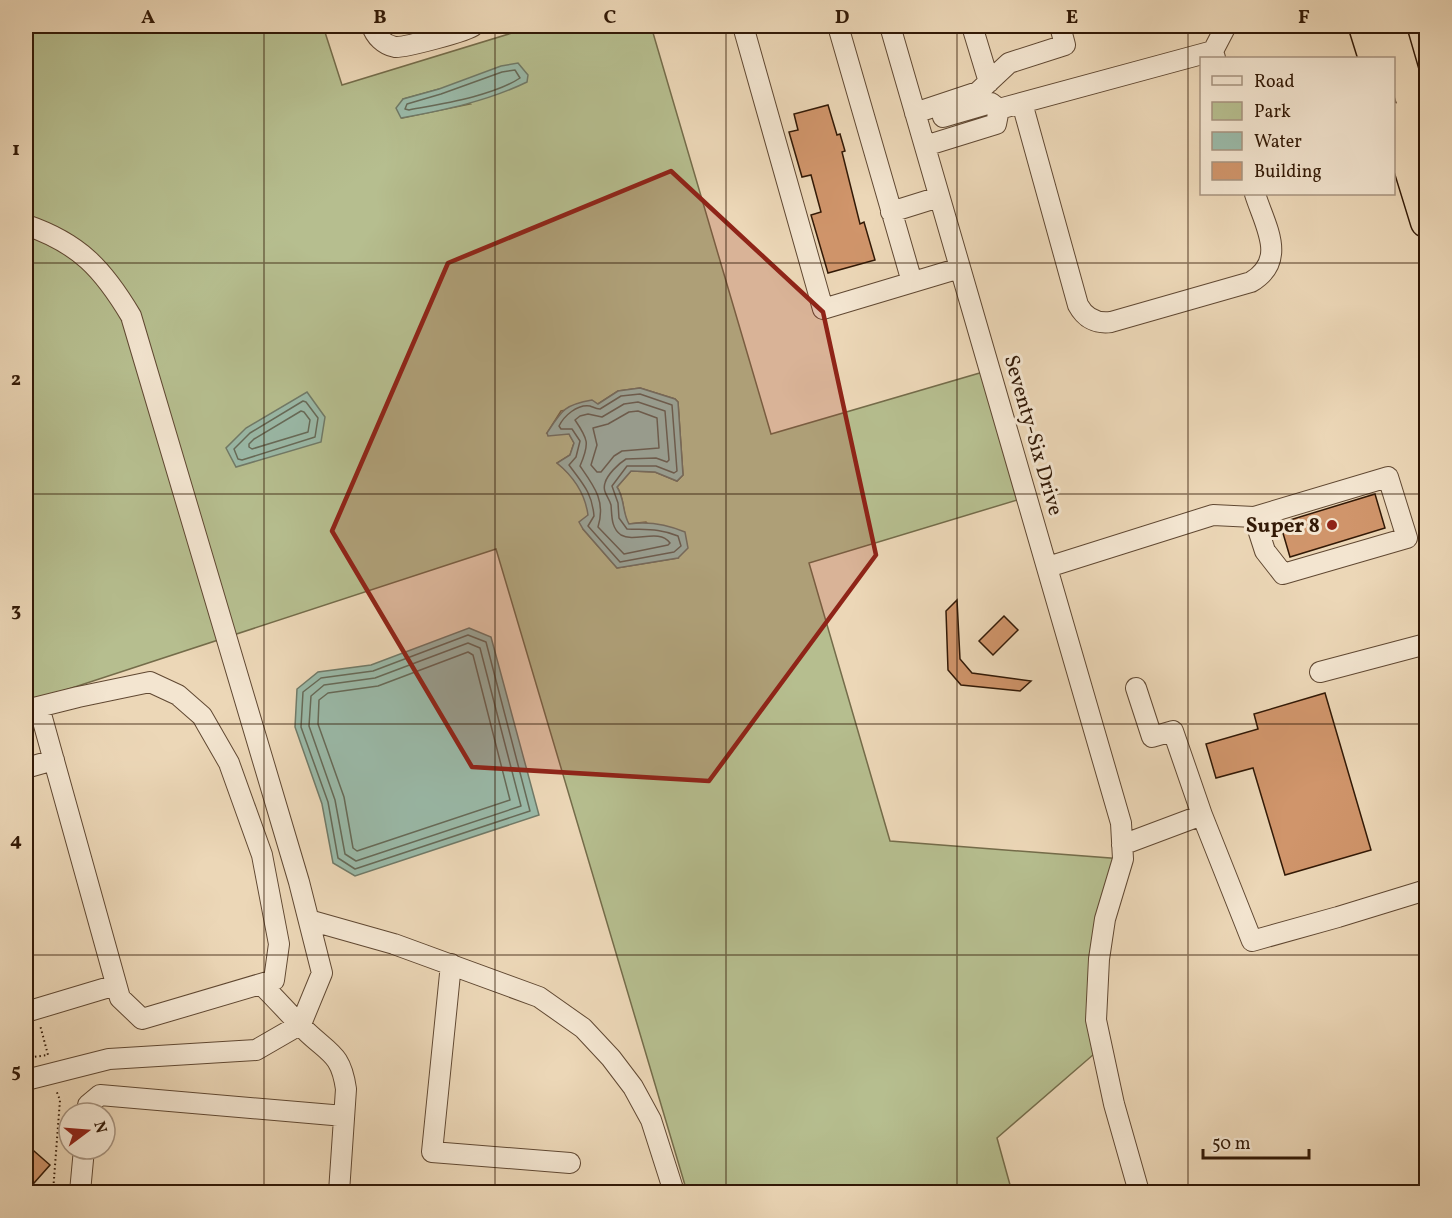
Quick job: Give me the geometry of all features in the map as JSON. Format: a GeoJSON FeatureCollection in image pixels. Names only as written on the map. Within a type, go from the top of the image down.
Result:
{"type":"FeatureCollection","features":[{"type":"Feature","properties":{"kind":"highway"},"geometry":{"type":"LineString","coordinates":[[1364,26],[1374,57]]}},
{"type":"Feature","properties":{"kind":"highway"},"geometry":{"type":"LineString","coordinates":[[1390,26],[1426,150]]}},
{"type":"Feature","properties":{"kind":"highway"},"geometry":{"type":"LineString","coordinates":[[1395,121],[1426,222]]}},
{"type":"Feature","properties":{"kind":"street"},"geometry":{"type":"LineString","coordinates":[[372,26],[374,32],[387,45],[398,48],[459,32],[473,26]]}},
{"type":"Feature","properties":{"kind":"street"},"geometry":{"type":"LineString","coordinates":[[743,26],[823,309],[960,268]]}},
{"type":"Feature","properties":{"kind":"street"},"geometry":{"type":"LineString","coordinates":[[838,26],[912,282]]}},
{"type":"Feature","properties":{"kind":"street","name":"Seventy-Six Drive"},"geometry":{"type":"LineString","coordinates":[[890,26],[1121,823],[1123,852]]}},
{"type":"Feature","properties":{"kind":"street"},"geometry":{"type":"LineString","coordinates":[[972,26],[989,82]]}},
{"type":"Feature","properties":{"kind":"street"},"geometry":{"type":"LineString","coordinates":[[916,118],[978,92],[1008,63],[1065,45],[1060,26]]}},
{"type":"Feature","properties":{"kind":"street"},"geometry":{"type":"LineString","coordinates":[[1214,55],[1226,26]]}},
{"type":"Feature","properties":{"kind":"street"},"geometry":{"type":"LineString","coordinates":[[999,109],[1200,58]]}},
{"type":"Feature","properties":{"kind":"street"},"geometry":{"type":"LineString","coordinates":[[916,118],[991,103],[999,109]]}},
{"type":"Feature","properties":{"kind":"street"},"geometry":{"type":"LineString","coordinates":[[1022,103],[1078,305],[1082,313],[1097,322],[1111,322],[1251,282],[1264,273],[1272,260],[1272,246],[1256,195]]}},
{"type":"Feature","properties":{"kind":"street"},"geometry":{"type":"LineString","coordinates":[[925,146],[996,124],[999,109]]}},
{"type":"Feature","properties":{"kind":"street"},"geometry":{"type":"LineString","coordinates":[[891,212],[939,197]]}},
{"type":"Feature","properties":{"kind":"street"},"geometry":{"type":"LineString","coordinates":[[26,225],[48,233],[70,245],[92,262],[112,285],[131,316],[299,882],[322,973],[301,1024],[256,1050],[109,1059],[26,1080]]}},
{"type":"Feature","properties":{"kind":"street"},"geometry":{"type":"LineString","coordinates":[[1047,567],[1213,515],[1254,517],[1388,477],[1407,538],[1283,574],[1265,551],[1254,517]]}},
{"type":"Feature","properties":{"kind":"street"},"geometry":{"type":"LineString","coordinates":[[1320,672],[1426,644]]}},
{"type":"Feature","properties":{"kind":"street"},"geometry":{"type":"LineString","coordinates":[[150,682],[178,695],[202,716],[229,763],[262,855],[279,944],[274,980],[142,1019],[120,998],[54,760],[32,709],[150,682]]}},
{"type":"Feature","properties":{"kind":"street"},"geometry":{"type":"LineString","coordinates":[[1136,688],[1152,737],[1173,731],[1202,815],[1252,941],[1426,890]]}},
{"type":"Feature","properties":{"kind":"street"},"geometry":{"type":"LineString","coordinates":[[26,768],[54,760]]}},
{"type":"Feature","properties":{"kind":"street"},"geometry":{"type":"LineString","coordinates":[[1139,1192],[1114,1104],[1096,1020],[1099,959],[1105,919],[1123,852],[1202,815]]}},
{"type":"Feature","properties":{"kind":"street"},"geometry":{"type":"LineString","coordinates":[[309,920],[451,964],[539,997],[583,1028],[611,1058],[633,1087],[651,1120],[674,1192]]}},
{"type":"Feature","properties":{"kind":"street"},"geometry":{"type":"LineString","coordinates":[[451,964],[432,1152],[570,1163]]}},
{"type":"Feature","properties":{"kind":"street"},"geometry":{"type":"LineString","coordinates":[[261,984],[338,1060],[344,1073],[346,1089],[339,1192]]}},
{"type":"Feature","properties":{"kind":"street"},"geometry":{"type":"LineString","coordinates":[[31,1011],[116,985]]}},
{"type":"Feature","properties":{"kind":"street"},"geometry":{"type":"LineString","coordinates":[[93,1101],[100,1095],[344,1116]]}},
{"type":"Feature","properties":{"kind":"street"},"geometry":{"type":"LineString","coordinates":[[80,1192],[83,1161]]}},
{"type":"Feature","properties":{"kind":"path"},"geometry":{"type":"LineString","coordinates":[[26,1058],[48,1055],[31,1011]]}},
{"type":"Feature","properties":{"kind":"path"},"geometry":{"type":"LineString","coordinates":[[53,1192],[60,1100],[55,1088]]}},
{"type":"Feature","properties":{"kind":"path"},"geometry":{"type":"LineString","coordinates":[[27,1192],[32,1187],[39,1192]]}},
{"type":"Feature","properties":{"kind":"highlighted area"},"geometry":{"type":"Polygon","coordinates":[[[671,171],[823,312],[876,555],[709,781],[472,767],[332,531],[448,263],[671,171]]]}},
{"type":"Feature","properties":{"kind":"green space"},"geometry":{"type":"Polygon","coordinates":[[[26,26],[323,26],[342,85],[535,26],[651,26],[771,434],[990,370],[1027,497],[809,563],[890,841],[1123,859],[1114,890],[1101,1048],[997,1138],[1012,1192],[687,1192],[496,549],[26,703],[26,26]],[[439,89],[403,99],[402,118],[470,104],[439,89]],[[640,388],[618,391],[598,404],[561,411],[547,433],[569,434],[574,443],[570,455],[557,463],[574,479],[583,493],[588,516],[583,529],[617,568],[678,558],[646,522],[628,524],[617,487],[631,471],[655,472],[677,481],[683,475],[678,402],[640,388]]]}},
{"type":"Feature","properties":{"kind":"water"},"geometry":{"type":"Polygon","coordinates":[[[518,63],[528,75],[527,82],[497,95],[401,118],[396,108],[403,99],[439,89],[501,66],[518,63]]]}},
{"type":"Feature","properties":{"kind":"water"},"geometry":{"type":"Polygon","coordinates":[[[640,388],[678,402],[683,475],[677,481],[655,472],[631,471],[617,487],[625,515],[629,524],[657,524],[685,532],[688,548],[678,558],[617,568],[579,522],[588,515],[584,500],[569,474],[557,463],[570,455],[574,443],[569,434],[548,436],[547,433],[560,414],[575,404],[592,400],[598,404],[618,391],[640,388]]]}},
{"type":"Feature","properties":{"kind":"water"},"geometry":{"type":"Polygon","coordinates":[[[307,392],[325,417],[321,442],[236,467],[226,448],[246,428],[307,392]]]}},
{"type":"Feature","properties":{"kind":"water"},"geometry":{"type":"Polygon","coordinates":[[[469,628],[491,637],[539,815],[355,876],[333,863],[322,804],[295,727],[297,689],[318,672],[371,665],[469,628]]]}},
{"type":"Feature","properties":{"kind":"building"},"geometry":{"type":"Polygon","coordinates":[[[828,105],[837,135],[840,134],[845,151],[842,152],[860,224],[864,222],[875,260],[828,273],[811,215],[821,212],[811,175],[802,177],[789,132],[798,130],[794,114],[828,105]]]}},
{"type":"Feature","properties":{"kind":"building","name":"Super 8"},"geometry":{"type":"Polygon","coordinates":[[[1375,494],[1385,528],[1290,557],[1280,523],[1375,494]]]}},
{"type":"Feature","properties":{"kind":"building"},"geometry":{"type":"Polygon","coordinates":[[[957,600],[960,659],[972,673],[1031,681],[1020,691],[961,685],[948,670],[946,611],[957,600]]]}},
{"type":"Feature","properties":{"kind":"building"},"geometry":{"type":"Polygon","coordinates":[[[1004,616],[1018,630],[993,655],[979,641],[1004,616]]]}},
{"type":"Feature","properties":{"kind":"building"},"geometry":{"type":"Polygon","coordinates":[[[1325,693],[1371,850],[1285,875],[1253,768],[1216,778],[1206,744],[1258,729],[1254,714],[1325,693]]]}},
{"type":"Feature","properties":{"kind":"building"},"geometry":{"type":"Polygon","coordinates":[[[26,1144],[50,1165],[26,1192],[26,1144]]]}},
{"type":"Feature","properties":{"kind":"place","name":"Super 8"},"geometry":{"type":"Point","coordinates":[1332,525]}}]}
